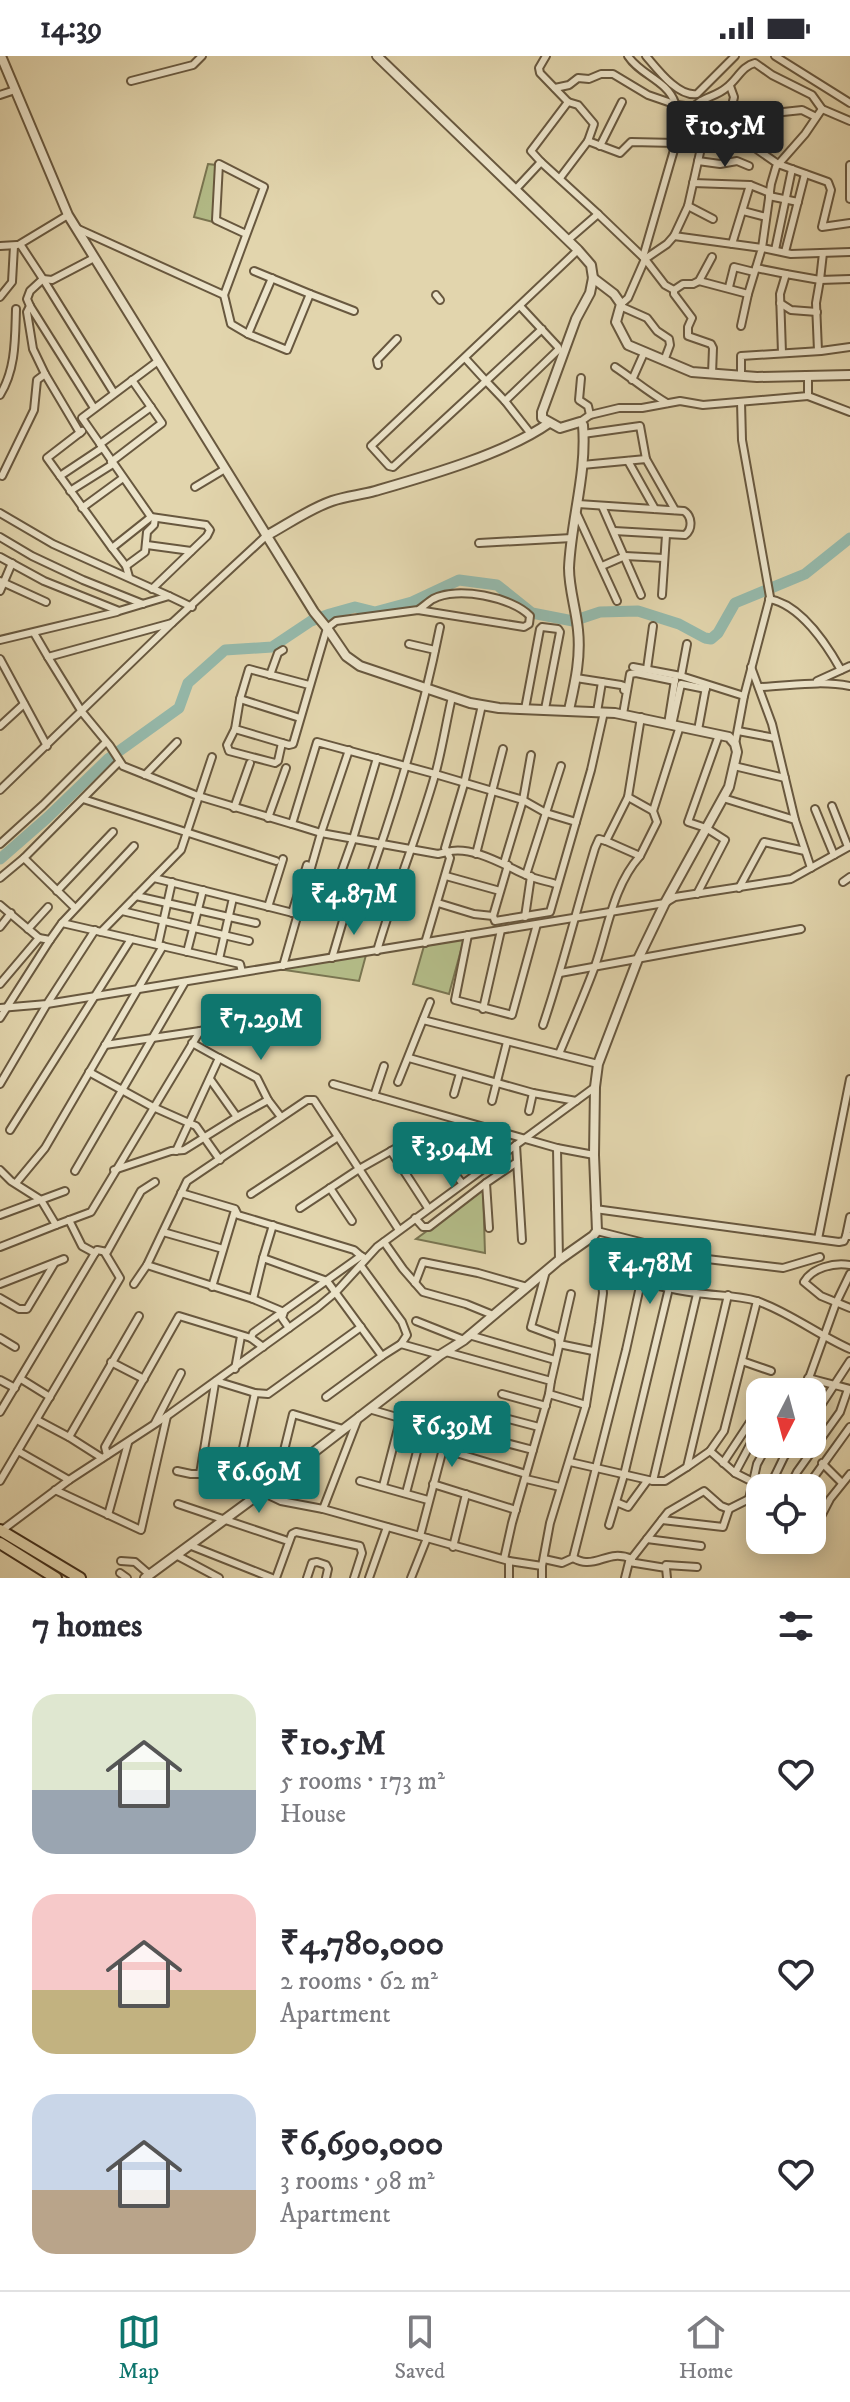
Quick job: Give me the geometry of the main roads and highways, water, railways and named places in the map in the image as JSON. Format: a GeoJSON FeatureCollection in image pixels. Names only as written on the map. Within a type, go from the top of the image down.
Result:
{"type":"FeatureCollection","features":[{"type":"Feature","properties":{"kind":"main road"},"geometry":{"type":"LineString","coordinates":[[1,1531],[80,1578]]}},
{"type":"Feature","properties":{"kind":"main road"},"geometry":{"type":"LineString","coordinates":[[0,1543],[56,1578]]}},
{"type":"Feature","properties":{"kind":"waterway"},"geometry":{"type":"LineString","coordinates":[[0,859],[108,759],[179,708],[188,683],[225,650],[272,647],[311,621],[330,614],[355,607],[375,612],[412,602],[459,580],[497,585],[532,613],[573,621],[600,612],[638,611],[679,624],[711,639],[718,633],[735,603],[805,574],[850,538]]}}]}
